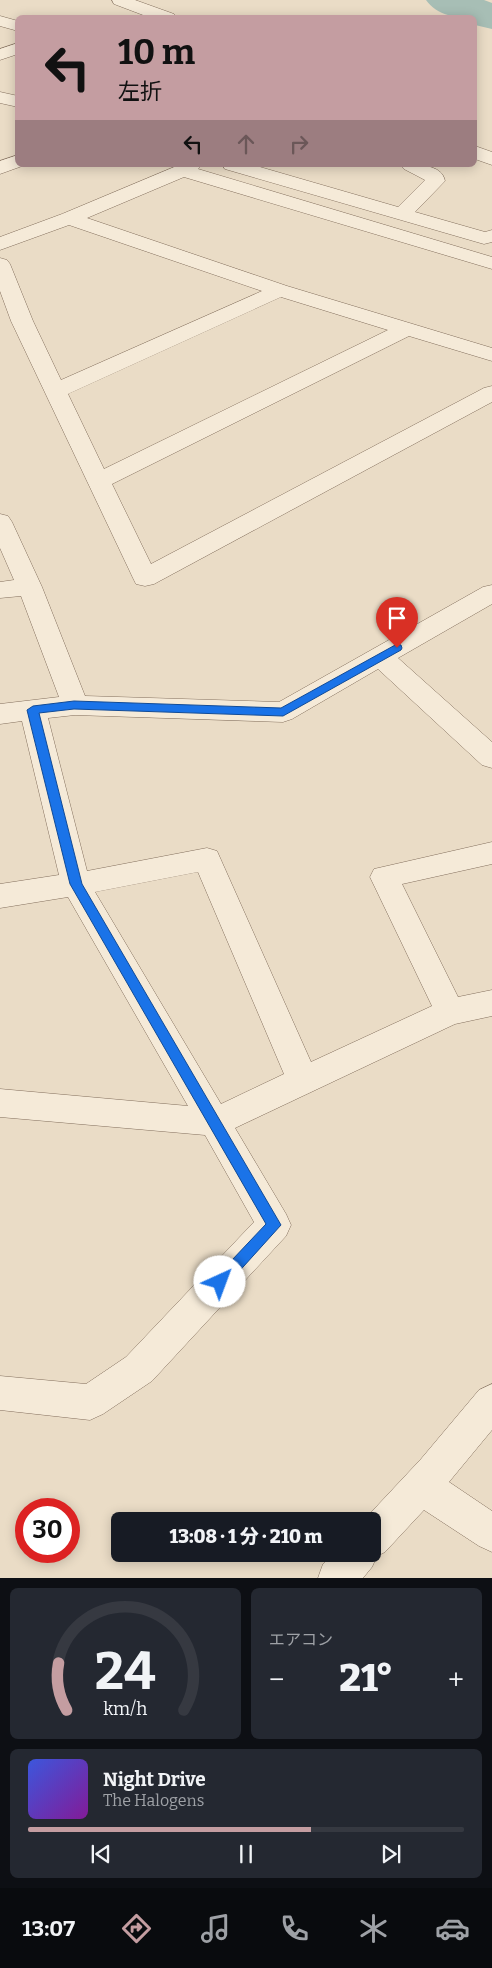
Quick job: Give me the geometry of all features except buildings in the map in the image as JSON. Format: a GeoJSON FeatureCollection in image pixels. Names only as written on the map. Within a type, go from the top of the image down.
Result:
{"type":"FeatureCollection","features":[{"type":"Feature","properties":{"kind":"street"},"geometry":{"type":"LineString","coordinates":[[120,0],[143,3],[163,15]]}},
{"type":"Feature","properties":{"kind":"street"},"geometry":{"type":"LineString","coordinates":[[0,21],[15,25]]}},
{"type":"Feature","properties":{"kind":"street"},"geometry":{"type":"LineString","coordinates":[[0,55],[15,49]]}},
{"type":"Feature","properties":{"kind":"street"},"geometry":{"type":"LineString","coordinates":[[0,97],[15,101]]}},
{"type":"Feature","properties":{"kind":"street"},"geometry":{"type":"LineString","coordinates":[[477,153],[492,159]]}},
{"type":"Feature","properties":{"kind":"street"},"geometry":{"type":"LineString","coordinates":[[0,168],[15,162]]}},
{"type":"Feature","properties":{"kind":"street"},"geometry":{"type":"LineString","coordinates":[[239,167],[484,238],[492,236]]}},
{"type":"Feature","properties":{"kind":"street"},"geometry":{"type":"LineString","coordinates":[[402,214],[435,181],[435,178],[430,174],[415,167]]}},
{"type":"Feature","properties":{"kind":"street"},"geometry":{"type":"LineString","coordinates":[[0,244],[69,218],[188,168],[492,263]]}},
{"type":"Feature","properties":{"kind":"street"},"geometry":{"type":"LineString","coordinates":[[69,218],[280,290],[492,355]]}},
{"type":"Feature","properties":{"kind":"street"},"geometry":{"type":"LineString","coordinates":[[0,264],[22,321],[145,578],[492,393]]}},
{"type":"Feature","properties":{"kind":"street"},"geometry":{"type":"LineString","coordinates":[[55,391],[280,290]]}},
{"type":"Feature","properties":{"kind":"street"},"geometry":{"type":"LineString","coordinates":[[0,327],[22,321]]}},
{"type":"Feature","properties":{"kind":"street"},"geometry":{"type":"LineString","coordinates":[[98,481],[408,329]]}},
{"type":"Feature","properties":{"kind":"street"},"geometry":{"type":"LineString","coordinates":[[0,522],[30,587],[74,705]]}},
{"type":"Feature","properties":{"kind":"street"},"geometry":{"type":"LineString","coordinates":[[0,590],[30,587]]}},
{"type":"Feature","properties":{"kind":"street"},"geometry":{"type":"LineString","coordinates":[[0,714],[74,705],[283,712],[492,593]]}},
{"type":"Feature","properties":{"kind":"street"},"geometry":{"type":"LineString","coordinates":[[381,657],[492,758]]}},
{"type":"Feature","properties":{"kind":"street"},"geometry":{"type":"LineString","coordinates":[[0,1393],[90,1402],[139,1369],[274,1225],[76,884],[33,710]]}},
{"type":"Feature","properties":{"kind":"street"},"geometry":{"type":"LineString","coordinates":[[450,1012],[384,877],[492,853]]}},
{"type":"Feature","properties":{"kind":"street"},"geometry":{"type":"LineString","coordinates":[[0,896],[76,884],[207,859],[303,1081]]}},
{"type":"Feature","properties":{"kind":"street"},"geometry":{"type":"LineString","coordinates":[[0,1103],[214,1122],[450,1012],[492,1003]]}},
{"type":"Feature","properties":{"kind":"street"},"geometry":{"type":"LineString","coordinates":[[381,1530],[422,1486],[492,1402]]}},
{"type":"Feature","properties":{"kind":"street"},"geometry":{"type":"LineString","coordinates":[[422,1486],[492,1533]]}},
{"type":"Feature","properties":{"kind":"street"},"geometry":{"type":"LineString","coordinates":[[337,1578],[352,1562]]}},
{"type":"Feature","properties":{"kind":"waterway"},"geometry":{"type":"LineString","coordinates":[[446,0],[492,17]]}},
{"type":"Feature","properties":{"kind":"route"},"geometry":{"type":"LineString","coordinates":[[220,1282],[274,1225],[76,884],[33,710],[74,705],[283,712],[397,648]]}}]}
